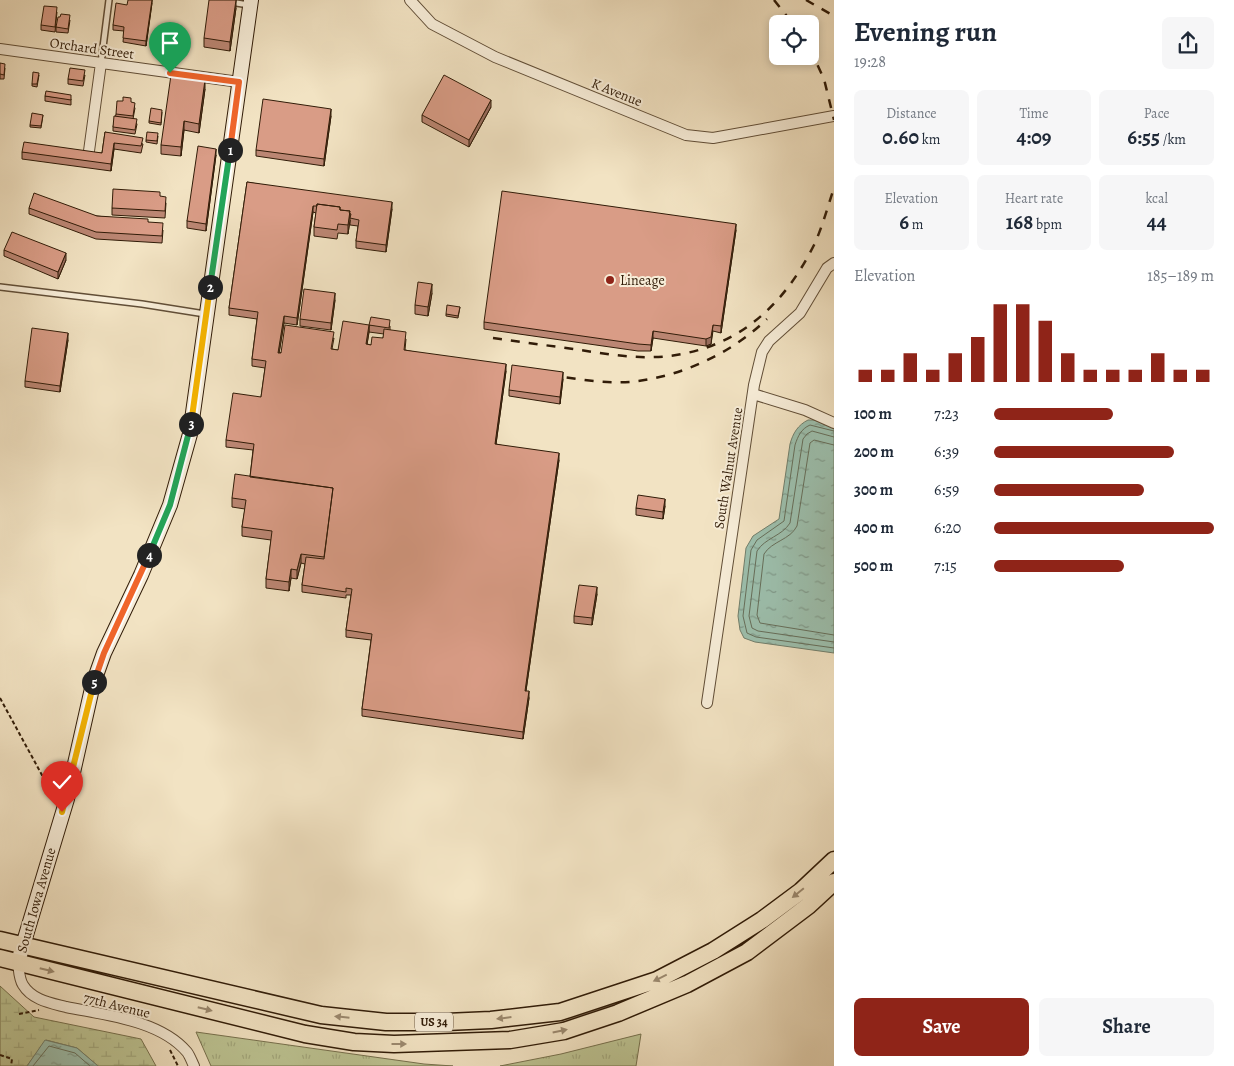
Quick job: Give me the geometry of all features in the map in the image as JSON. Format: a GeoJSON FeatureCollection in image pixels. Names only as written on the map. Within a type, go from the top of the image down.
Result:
{"type":"FeatureCollection","features":[{"type":"Feature","properties":{"kind":"highway","name":"US 34"},"geometry":{"type":"LineString","coordinates":[[0,940],[321,1015],[386,1022],[491,1020],[560,1012],[657,980],[712,951],[762,920],[801,891],[834,860]]}},
{"type":"Feature","properties":{"kind":"highway","name":"US 34"},"geometry":{"type":"LineString","coordinates":[[0,958],[305,1034],[354,1042],[444,1044],[510,1040],[564,1031],[618,1013],[687,984],[747,952],[808,906],[834,882]]}},
{"type":"Feature","properties":{"kind":"main road","name":"South Iowa Avenue"},"geometry":{"type":"LineString","coordinates":[[18,963],[62,812],[96,676],[104,653],[170,505],[190,434],[250,3]]}},
{"type":"Feature","properties":{"kind":"street","name":"K Avenue"},"geometry":{"type":"LineString","coordinates":[[410,0],[432,24],[495,56],[686,135],[713,138],[834,116]]}},
{"type":"Feature","properties":{"kind":"street","name":"Orchard Street"},"geometry":{"type":"LineString","coordinates":[[0,49],[239,82]]}},
{"type":"Feature","properties":{"kind":"street"},"geometry":{"type":"LineString","coordinates":[[89,151],[101,63]]}},
{"type":"Feature","properties":{"kind":"street","name":"South Walnut Avenue"},"geometry":{"type":"LineString","coordinates":[[707,703],[753,394],[762,352],[769,341],[800,313],[828,268],[834,263]]}},
{"type":"Feature","properties":{"kind":"street"},"geometry":{"type":"LineString","coordinates":[[753,394],[805,410],[834,423]]}},
{"type":"Feature","properties":{"kind":"street","name":"South Iowa Avenue"},"geometry":{"type":"LineString","coordinates":[[18,963],[20,979],[24,987]]}},
{"type":"Feature","properties":{"kind":"street","name":"77th Avenue"},"geometry":{"type":"LineString","coordinates":[[24,987],[37,998],[50,1003],[129,1020],[158,1030],[173,1039],[187,1053],[194,1066]]}},
{"type":"Feature","properties":{"kind":"lane"},"geometry":{"type":"LineString","coordinates":[[101,63],[109,0]]}},
{"type":"Feature","properties":{"kind":"lane"},"geometry":{"type":"LineString","coordinates":[[222,1],[250,3]]}},
{"type":"Feature","properties":{"kind":"lane"},"geometry":{"type":"LineString","coordinates":[[0,287],[142,304],[207,315]]}},
{"type":"Feature","properties":{"kind":"path"},"geometry":{"type":"LineString","coordinates":[[0,698],[62,812]]}},
{"type":"Feature","properties":{"kind":"path"},"geometry":{"type":"LineString","coordinates":[[19,1014],[42,1009]]}},
{"type":"Feature","properties":{"kind":"path"},"geometry":{"type":"LineString","coordinates":[[169,1047],[178,1066]]}},
{"type":"Feature","properties":{"kind":"path"},"geometry":{"type":"LineString","coordinates":[[0,1055],[12,1059],[11,1066]]}},
{"type":"Feature","properties":{"kind":"green space"},"geometry":{"type":"Polygon","coordinates":[[[0,986],[34,1017],[141,1039],[156,1066],[98,1066],[77,1048],[46,1040],[27,1066],[0,1066],[0,986]]]}},
{"type":"Feature","properties":{"kind":"green space"},"geometry":{"type":"Polygon","coordinates":[[[196,1032],[424,1064],[453,1066],[211,1066],[196,1032]]]}},
{"type":"Feature","properties":{"kind":"green space"},"geometry":{"type":"Polygon","coordinates":[[[641,1034],[636,1066],[500,1066],[561,1054],[641,1034]]]}},
{"type":"Feature","properties":{"kind":"water"},"geometry":{"type":"Polygon","coordinates":[[[808,420],[814,420],[834,427],[834,653],[755,642],[744,638],[740,630],[738,616],[746,548],[753,536],[779,519],[790,444],[796,430],[808,420]]]}},
{"type":"Feature","properties":{"kind":"water"},"geometry":{"type":"Polygon","coordinates":[[[45,1040],[77,1048],[98,1066],[27,1066],[45,1040]]]}},
{"type":"Feature","properties":{"kind":"building"},"geometry":{"type":"Polygon","coordinates":[[[128,0],[152,0],[146,41],[123,38],[124,27],[113,25],[116,3],[127,5],[128,0]]]}},
{"type":"Feature","properties":{"kind":"building"},"geometry":{"type":"Polygon","coordinates":[[[209,0],[236,0],[230,42],[204,38],[209,0]]]}},
{"type":"Feature","properties":{"kind":"building"},"geometry":{"type":"Polygon","coordinates":[[[44,6],[57,7],[55,27],[41,25],[44,6]]]}},
{"type":"Feature","properties":{"kind":"building"},"geometry":{"type":"Polygon","coordinates":[[[61,14],[70,15],[68,29],[56,27],[58,17],[61,14]]]}},
{"type":"Feature","properties":{"kind":"building"},"geometry":{"type":"Polygon","coordinates":[[[0,63],[5,64],[4,75],[0,74],[0,63]]]}},
{"type":"Feature","properties":{"kind":"building"},"geometry":{"type":"Polygon","coordinates":[[[70,68],[85,70],[83,81],[68,79],[70,68]]]}},
{"type":"Feature","properties":{"kind":"building"},"geometry":{"type":"Polygon","coordinates":[[[33,72],[39,73],[37,84],[32,84],[33,72]]]}},
{"type":"Feature","properties":{"kind":"building"},"geometry":{"type":"Polygon","coordinates":[[[171,75],[205,80],[199,124],[184,121],[181,147],[161,145],[171,75]]]}},
{"type":"Feature","properties":{"kind":"building"},"geometry":{"type":"Polygon","coordinates":[[[444,75],[491,100],[469,140],[422,115],[444,75]]]}},
{"type":"Feature","properties":{"kind":"building"},"geometry":{"type":"Polygon","coordinates":[[[46,91],[71,95],[71,100],[45,96],[46,91]]]}},
{"type":"Feature","properties":{"kind":"building"},"geometry":{"type":"Polygon","coordinates":[[[123,97],[131,98],[131,102],[135,103],[133,116],[116,114],[117,101],[123,101],[123,97]]]}},
{"type":"Feature","properties":{"kind":"building"},"geometry":{"type":"Polygon","coordinates":[[[263,99],[331,109],[324,159],[256,150],[263,99]]]}},
{"type":"Feature","properties":{"kind":"building"},"geometry":{"type":"Polygon","coordinates":[[[151,108],[162,110],[161,123],[149,121],[151,108]]]}},
{"type":"Feature","properties":{"kind":"building"},"geometry":{"type":"Polygon","coordinates":[[[32,113],[43,115],[41,126],[30,125],[32,113]]]}},
{"type":"Feature","properties":{"kind":"building"},"geometry":{"type":"Polygon","coordinates":[[[114,116],[137,119],[135,130],[113,127],[114,116]]]}},
{"type":"Feature","properties":{"kind":"building"},"geometry":{"type":"Polygon","coordinates":[[[105,132],[143,138],[141,146],[114,143],[111,164],[22,152],[24,142],[102,153],[105,132]]]}},
{"type":"Feature","properties":{"kind":"building"},"geometry":{"type":"Polygon","coordinates":[[[147,132],[158,133],[157,141],[146,140],[147,132]]]}},
{"type":"Feature","properties":{"kind":"building"},"geometry":{"type":"Polygon","coordinates":[[[198,146],[216,149],[206,224],[187,221],[198,146]]]}},
{"type":"Feature","properties":{"kind":"building"},"geometry":{"type":"Polygon","coordinates":[[[247,182],[392,202],[386,245],[356,241],[359,220],[350,218],[350,211],[340,210],[340,207],[317,204],[317,206],[313,206],[297,318],[284,316],[278,353],[281,353],[285,325],[334,332],[331,349],[338,350],[343,321],[369,325],[366,344],[371,345],[372,337],[383,338],[384,329],[406,332],[404,350],[506,364],[495,444],[559,453],[525,691],[529,691],[523,732],[362,709],[372,634],[346,630],[352,589],[346,588],[346,592],[302,585],[306,557],[324,559],[333,488],[250,477],[254,444],[226,440],[233,393],[261,397],[266,361],[252,359],[258,312],[229,308],[247,182]]]}},
{"type":"Feature","properties":{"kind":"building"},"geometry":{"type":"Polygon","coordinates":[[[113,189],[160,192],[160,196],[166,197],[165,211],[112,208],[113,189]]]}},
{"type":"Feature","properties":{"kind":"building","name":"Lineage"},"geometry":{"type":"Polygon","coordinates":[[[502,191],[736,224],[721,326],[713,325],[711,337],[706,339],[653,331],[651,345],[484,322],[502,191]]]}},
{"type":"Feature","properties":{"kind":"building"},"geometry":{"type":"Polygon","coordinates":[[[34,193],[97,216],[148,219],[148,222],[163,223],[162,236],[96,232],[29,208],[34,193]]]}},
{"type":"Feature","properties":{"kind":"building"},"geometry":{"type":"Polygon","coordinates":[[[317,204],[340,207],[340,210],[350,211],[348,225],[338,224],[337,230],[314,227],[317,204]]]}},
{"type":"Feature","properties":{"kind":"building"},"geometry":{"type":"Polygon","coordinates":[[[12,232],[66,253],[58,272],[4,250],[12,232]]]}},
{"type":"Feature","properties":{"kind":"building"},"geometry":{"type":"Polygon","coordinates":[[[418,282],[432,284],[428,307],[415,305],[418,282]]]}},
{"type":"Feature","properties":{"kind":"building"},"geometry":{"type":"Polygon","coordinates":[[[304,289],[335,293],[331,323],[300,319],[304,289]]]}},
{"type":"Feature","properties":{"kind":"building"},"geometry":{"type":"Polygon","coordinates":[[[447,305],[460,307],[458,316],[446,314],[447,305]]]}},
{"type":"Feature","properties":{"kind":"building"},"geometry":{"type":"Polygon","coordinates":[[[371,317],[390,320],[389,328],[369,325],[371,317]]]}},
{"type":"Feature","properties":{"kind":"building"},"geometry":{"type":"Polygon","coordinates":[[[32,328],[68,333],[60,386],[25,381],[32,328]]]}},
{"type":"Feature","properties":{"kind":"building"},"geometry":{"type":"Polygon","coordinates":[[[512,365],[563,372],[560,397],[509,390],[512,365]]]}},
{"type":"Feature","properties":{"kind":"building"},"geometry":{"type":"Polygon","coordinates":[[[235,474],[333,488],[324,557],[301,554],[297,570],[291,569],[289,582],[266,579],[272,531],[242,527],[246,500],[232,498],[235,474]]]}},
{"type":"Feature","properties":{"kind":"building"},"geometry":{"type":"Polygon","coordinates":[[[638,495],[665,499],[663,512],[636,508],[638,495]]]}},
{"type":"Feature","properties":{"kind":"building"},"geometry":{"type":"Polygon","coordinates":[[[579,585],[597,587],[592,618],[574,616],[579,585]]]}},
{"type":"Feature","properties":{"kind":"railway"},"geometry":{"type":"LineString","coordinates":[[774,0],[786,15]]}},
{"type":"Feature","properties":{"kind":"railway"},"geometry":{"type":"LineString","coordinates":[[806,0],[834,16]]}},
{"type":"Feature","properties":{"kind":"railway"},"geometry":{"type":"LineString","coordinates":[[817,65],[824,79],[834,120]]}},
{"type":"Feature","properties":{"kind":"railway"},"geometry":{"type":"LineString","coordinates":[[493,338],[605,354],[643,357],[682,354],[725,340],[761,316],[777,301],[790,284],[814,245],[833,191]]}},
{"type":"Feature","properties":{"kind":"railway"},"geometry":{"type":"LineString","coordinates":[[549,375],[616,382],[656,378],[691,367],[724,352],[754,331],[767,319]]}},
{"type":"Feature","properties":{"kind":"place","name":"Lineage"},"geometry":{"type":"Point","coordinates":[610,280]}},
{"type":"Feature","properties":{"kind":"route"},"geometry":{"type":"LineString","coordinates":[[62,812],[67,799],[93,684],[104,653],[141,575],[170,505],[190,434],[239,82],[170,73]]}}]}
